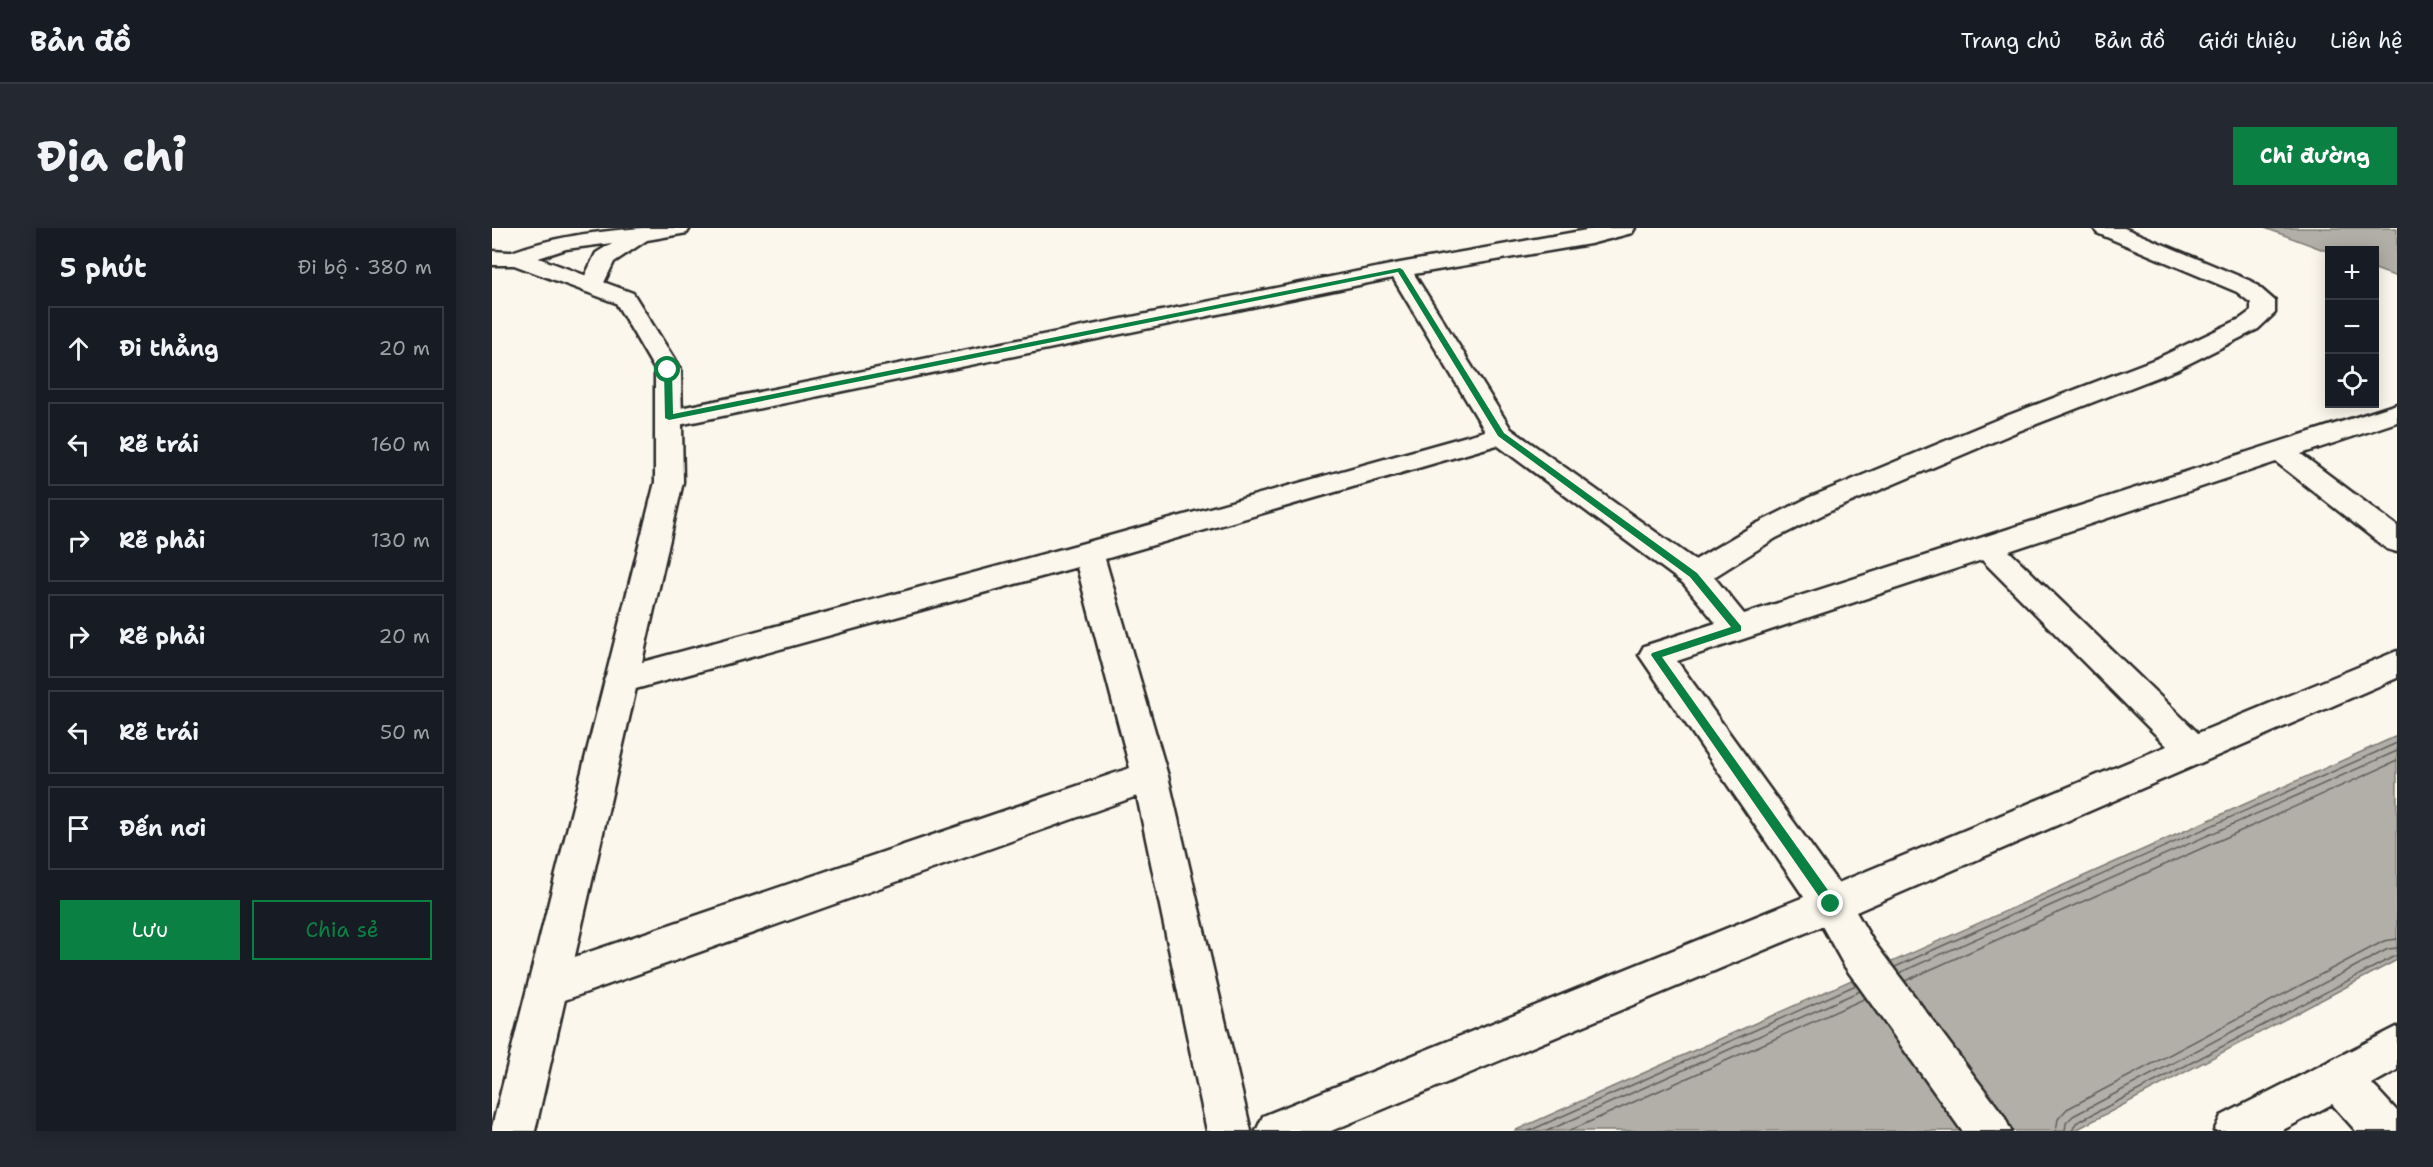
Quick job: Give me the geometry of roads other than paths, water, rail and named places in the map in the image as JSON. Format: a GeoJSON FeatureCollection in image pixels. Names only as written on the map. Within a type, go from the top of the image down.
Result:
{"type":"FeatureCollection","features":[{"type":"Feature","properties":{"kind":"street"},"geometry":{"type":"LineString","coordinates":[[504,258],[553,244],[600,236],[640,235],[679,228]]}},
{"type":"Feature","properties":{"kind":"street"},"geometry":{"type":"LineString","coordinates":[[669,418],[1400,270],[1590,237],[1624,228]]}},
{"type":"Feature","properties":{"kind":"street"},"geometry":{"type":"LineString","coordinates":[[1694,575],[1766,531],[1818,505],[2006,426],[2167,364],[2249,324],[2263,313],[2263,301],[2245,287],[2105,228]]}},
{"type":"Feature","properties":{"kind":"street"},"geometry":{"type":"LineString","coordinates":[[592,286],[604,258],[640,235]]}},
{"type":"Feature","properties":{"kind":"street"},"geometry":{"type":"LineString","coordinates":[[504,258],[626,298],[668,370],[669,418],[669,482],[513,1131]]}},
{"type":"Feature","properties":{"kind":"street"},"geometry":{"type":"LineString","coordinates":[[1400,270],[1501,435],[1694,575],[1738,628]]}},
{"type":"Feature","properties":{"kind":"street"},"geometry":{"type":"LineString","coordinates":[[1989,1131],[1859,954],[1831,904],[1656,655],[2397,413]]}},
{"type":"Feature","properties":{"kind":"street"},"geometry":{"type":"LineString","coordinates":[[621,680],[1088,553],[1501,435]]}},
{"type":"Feature","properties":{"kind":"street"},"geometry":{"type":"LineString","coordinates":[[2279,451],[2397,541]]}},
{"type":"Feature","properties":{"kind":"street"},"geometry":{"type":"LineString","coordinates":[[1987,547],[2193,750]]}},
{"type":"Feature","properties":{"kind":"street"},"geometry":{"type":"LineString","coordinates":[[1088,553],[1150,776],[1229,1131]]}},
{"type":"Feature","properties":{"kind":"street"},"geometry":{"type":"LineString","coordinates":[[1278,1131],[1831,904],[2397,664]]}},
{"type":"Feature","properties":{"kind":"street"},"geometry":{"type":"LineString","coordinates":[[548,986],[1150,776]]}},
{"type":"Feature","properties":{"kind":"street"},"geometry":{"type":"LineString","coordinates":[[2236,1131],[2397,1048]]}},
{"type":"Feature","properties":{"kind":"street"},"geometry":{"type":"LineString","coordinates":[[2338,1079],[2386,1131]]}},
{"type":"Feature","properties":{"kind":"water"},"geometry":{"type":"Polygon","coordinates":[[[2265,228],[2397,228],[2397,277],[2379,270],[2379,246],[2325,246],[2325,250],[2265,228]]]}},
{"type":"Feature","properties":{"kind":"water"},"geometry":{"type":"Polygon","coordinates":[[[2397,736],[2397,960],[2074,1131],[1514,1131],[2397,736]]]}}]}
